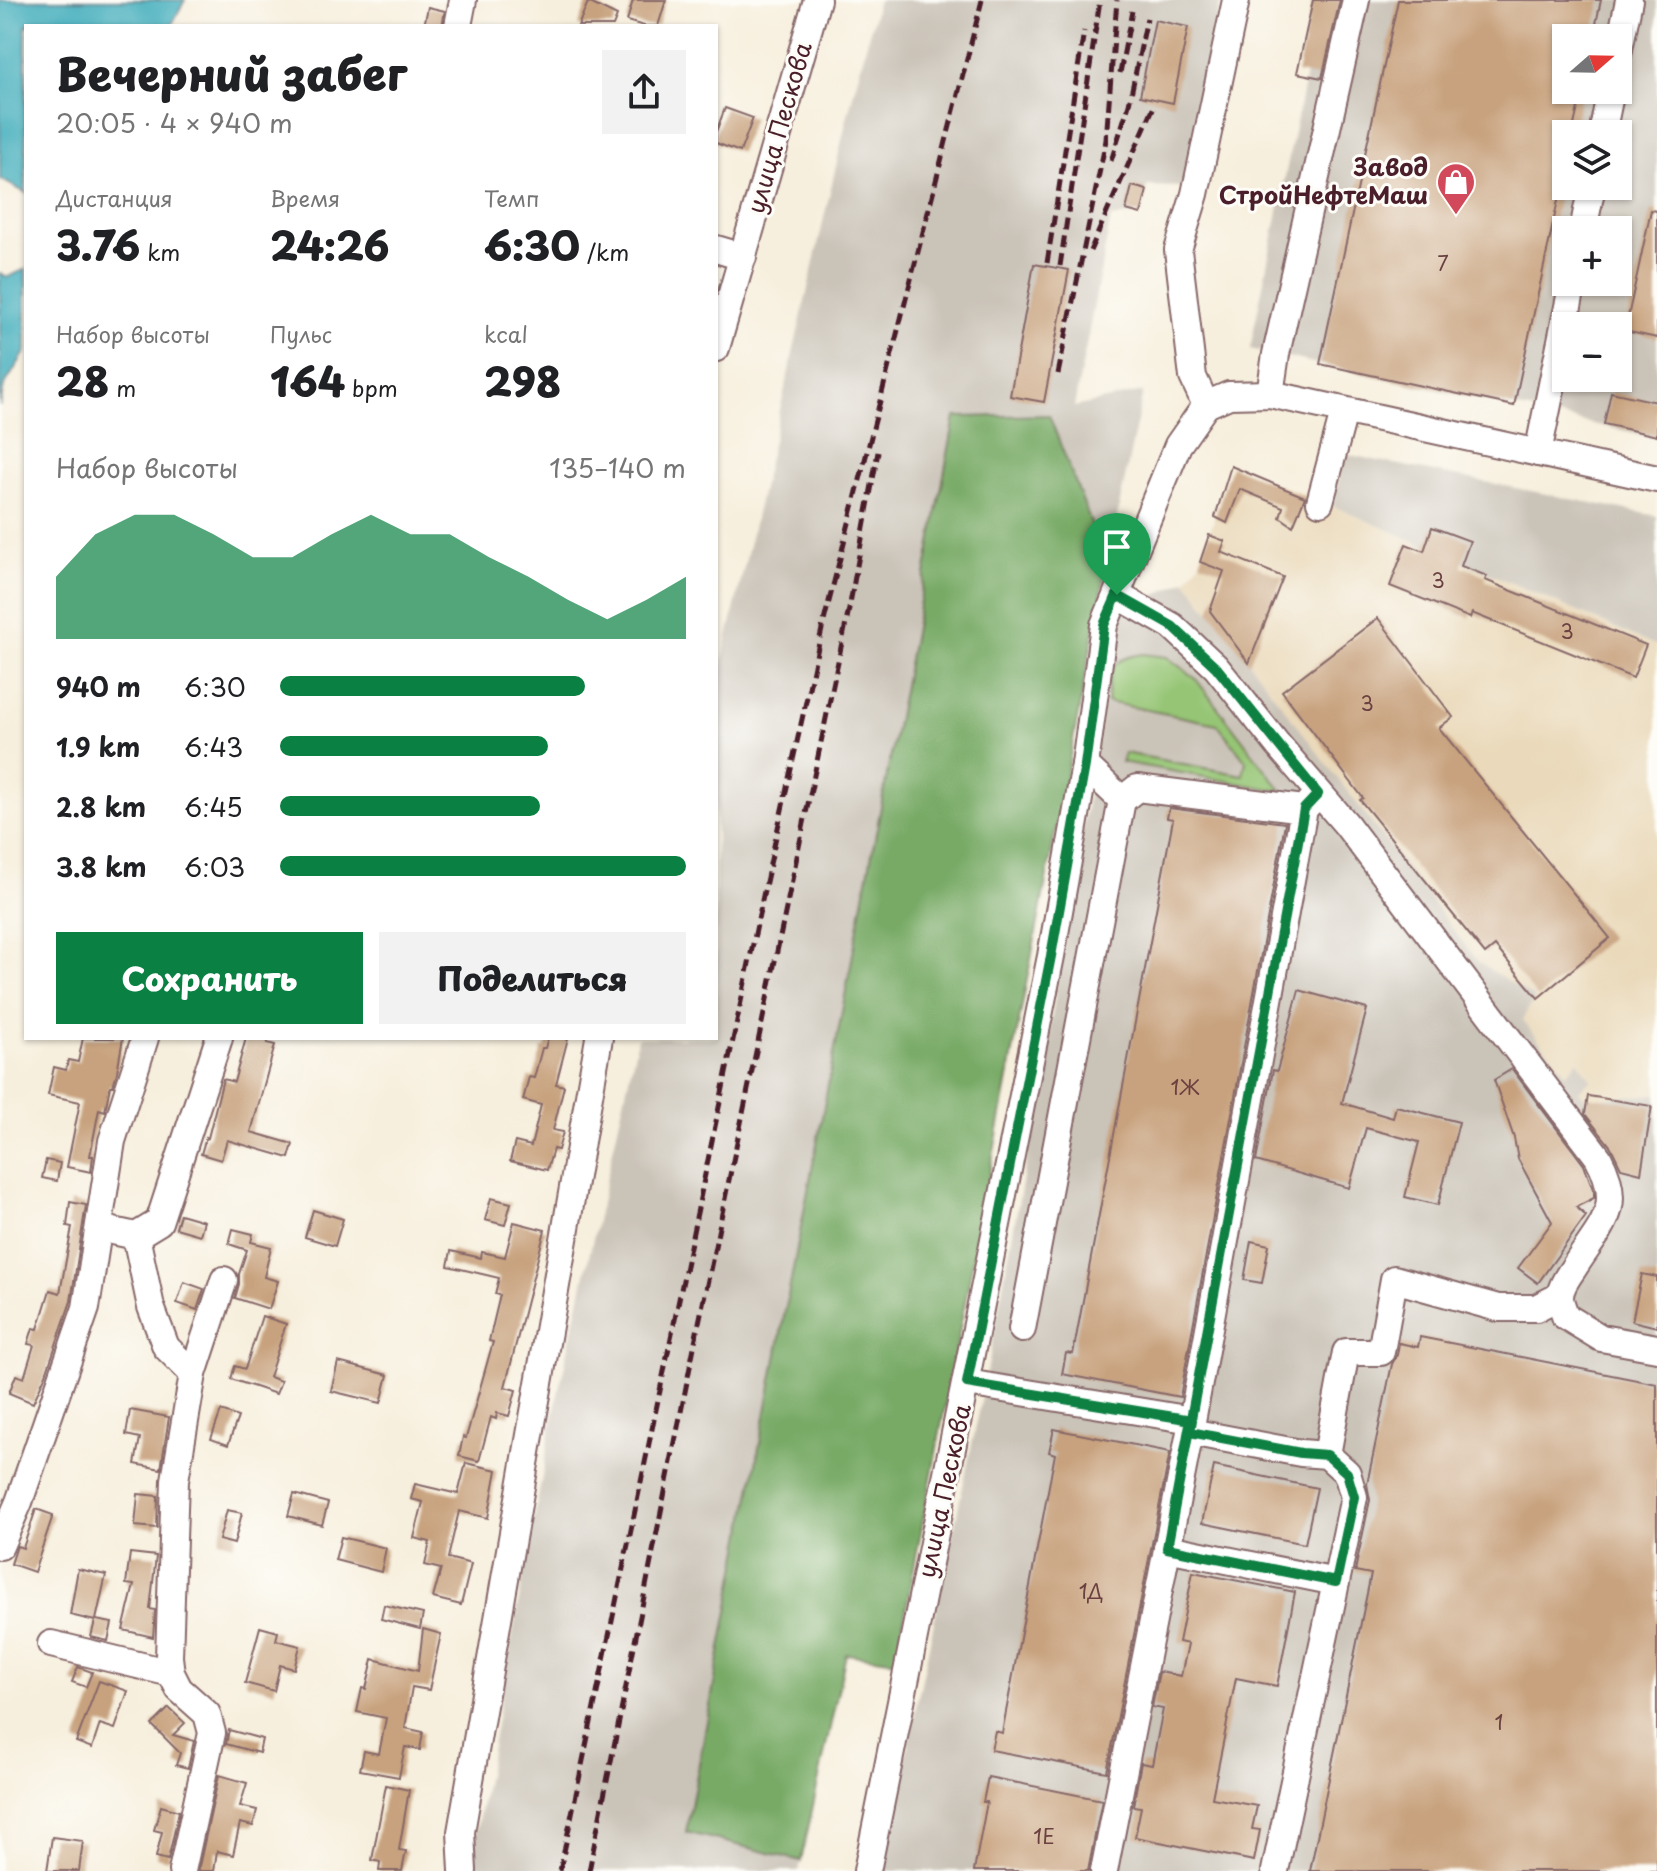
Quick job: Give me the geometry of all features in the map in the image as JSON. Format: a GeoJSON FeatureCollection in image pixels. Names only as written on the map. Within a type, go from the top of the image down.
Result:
{"type":"FeatureCollection","features":[{"type":"Feature","properties":{"kind":"street"},"geometry":{"type":"LineString","coordinates":[[458,24],[463,0]]}},
{"type":"Feature","properties":{"kind":"street","name":"улица Пескова"},"geometry":{"type":"LineString","coordinates":[[718,341],[817,0]]}},
{"type":"Feature","properties":{"kind":"street"},"geometry":{"type":"LineString","coordinates":[[1236,0],[1195,194],[1178,250],[1193,377],[1206,405],[1229,395],[1270,394],[1657,479]]}},
{"type":"Feature","properties":{"kind":"street"},"geometry":{"type":"LineString","coordinates":[[1270,394],[1276,354],[1356,0]]}},
{"type":"Feature","properties":{"kind":"street"},"geometry":{"type":"LineString","coordinates":[[1624,24],[1629,0]]}},
{"type":"Feature","properties":{"kind":"street"},"geometry":{"type":"LineString","coordinates":[[718,250],[743,257]]}},
{"type":"Feature","properties":{"kind":"street"},"geometry":{"type":"LineString","coordinates":[[1538,453],[1570,296]]}},
{"type":"Feature","properties":{"kind":"street","name":"улица Пескова"},"geometry":{"type":"LineString","coordinates":[[867,1871],[1051,956],[1085,765],[1104,625],[1178,445],[1206,405]]}},
{"type":"Feature","properties":{"kind":"street"},"geometry":{"type":"LineString","coordinates":[[1320,502],[1344,412]]}},
{"type":"Feature","properties":{"kind":"street"},"geometry":{"type":"LineString","coordinates":[[1117,595],[1172,626],[1216,667],[1311,802],[1364,849],[1598,1157],[1611,1191],[1611,1208],[1605,1225],[1568,1276],[1560,1296],[1565,1316],[1601,1338],[1657,1348]]}},
{"type":"Feature","properties":{"kind":"street"},"geometry":{"type":"LineString","coordinates":[[1085,765],[1122,800]]}},
{"type":"Feature","properties":{"kind":"street"},"geometry":{"type":"LineString","coordinates":[[1022,1329],[1122,800],[1137,788],[1311,802]]}},
{"type":"Feature","properties":{"kind":"street"},"geometry":{"type":"LineString","coordinates":[[1104,1871],[1311,802]]}},
{"type":"Feature","properties":{"kind":"street"},"geometry":{"type":"LineString","coordinates":[[0,1546],[19,1502],[86,1308],[112,1141],[144,1040]]}},
{"type":"Feature","properties":{"kind":"street"},"geometry":{"type":"LineString","coordinates":[[99,1228],[136,1236],[159,1222],[218,1040]]}},
{"type":"Feature","properties":{"kind":"street"},"geometry":{"type":"LineString","coordinates":[[463,1871],[461,1832],[599,1040]]}},
{"type":"Feature","properties":{"kind":"street"},"geometry":{"type":"LineString","coordinates":[[136,1236],[151,1307],[166,1347],[193,1374]]}},
{"type":"Feature","properties":{"kind":"street"},"geometry":{"type":"LineString","coordinates":[[1327,1455],[1346,1352],[1381,1352],[1394,1279],[1498,1308],[1536,1308],[1560,1296]]}},
{"type":"Feature","properties":{"kind":"street"},"geometry":{"type":"LineString","coordinates":[[182,1871],[212,1733],[207,1714],[179,1689],[171,1673],[175,1480],[193,1374],[224,1280]]}},
{"type":"Feature","properties":{"kind":"street"},"geometry":{"type":"LineString","coordinates":[[967,1383],[1191,1426],[1301,1453],[1327,1455],[1347,1473],[1354,1497],[1275,1871]]}},
{"type":"Feature","properties":{"kind":"street"},"geometry":{"type":"LineString","coordinates":[[1167,1548],[1336,1582]]}},
{"type":"Feature","properties":{"kind":"street"},"geometry":{"type":"LineString","coordinates":[[51,1644],[171,1673]]}},
{"type":"Feature","properties":{"kind":"shaded area"},"geometry":{"type":"Polygon","coordinates":[[[878,0],[1221,0],[1182,187],[1147,186],[1140,213],[1111,218],[1074,407],[1143,392],[974,1242],[846,1654],[799,1871],[469,1871],[553,1417],[638,1040],[718,1040],[718,680],[847,118],[878,0]]]}},
{"type":"Feature","properties":{"kind":"shaded area"},"geometry":{"type":"Polygon","coordinates":[[[1321,0],[1657,0],[1657,438],[1250,349],[1321,0]]]}},
{"type":"Feature","properties":{"kind":"shaded area"},"geometry":{"type":"Polygon","coordinates":[[[1344,454],[1657,516],[1657,646],[1333,506],[1344,454]]]}},
{"type":"Feature","properties":{"kind":"shaded area"},"geometry":{"type":"Polygon","coordinates":[[[1231,466],[1333,506],[1657,646],[1657,1094],[1586,1099],[1578,1090],[1591,1079],[1578,1061],[1566,1074],[1522,1020],[1534,998],[1478,962],[1186,580],[1200,562],[1231,466]]]}},
{"type":"Feature","properties":{"kind":"shaded area"},"geometry":{"type":"Polygon","coordinates":[[[1186,580],[1478,962],[1535,998],[1522,1020],[1566,1073],[1578,1061],[1591,1079],[1579,1091],[1586,1099],[1657,1094],[1657,1871],[881,1871],[985,1383],[1044,1065],[1118,614],[1186,580]]]}},
{"type":"Feature","properties":{"kind":"green space"},"geometry":{"type":"Polygon","coordinates":[[[1049,415],[1107,564],[896,1661],[846,1654],[801,1861],[686,1832],[955,417],[1049,415]]]}},
{"type":"Feature","properties":{"kind":"green space"},"geometry":{"type":"Polygon","coordinates":[[[1143,654],[1167,657],[1195,678],[1282,791],[1121,762],[1124,753],[1243,775],[1246,761],[1217,724],[1107,702],[1113,668],[1123,659],[1143,654]]]}},
{"type":"Feature","properties":{"kind":"water"},"geometry":{"type":"Polygon","coordinates":[[[0,0],[185,0],[172,24],[24,24],[24,192],[0,179],[0,0]]]}},
{"type":"Feature","properties":{"kind":"water"},"geometry":{"type":"Polygon","coordinates":[[[24,270],[24,354],[4,386],[0,406],[0,273],[8,277],[24,270]]]}},
{"type":"Feature","properties":{"kind":"building"},"geometry":{"type":"Polygon","coordinates":[[[633,0],[666,0],[659,24],[627,21],[633,0]]]}},
{"type":"Feature","properties":{"kind":"building"},"geometry":{"type":"Polygon","coordinates":[[[1313,0],[1340,0],[1322,78],[1297,73],[1313,0]]]}},
{"type":"Feature","properties":{"kind":"building"},"geometry":{"type":"Polygon","coordinates":[[[1398,0],[1601,0],[1596,24],[1552,24],[1552,104],[1579,104],[1575,120],[1552,120],[1552,200],[1558,200],[1555,216],[1552,216],[1552,228],[1514,406],[1320,364],[1398,0]]]}},
{"type":"Feature","properties":{"kind":"building"},"geometry":{"type":"Polygon","coordinates":[[[588,2],[617,16],[614,24],[579,24],[588,2]]]}},
{"type":"Feature","properties":{"kind":"building"},"geometry":{"type":"Polygon","coordinates":[[[428,7],[445,11],[442,24],[424,24],[428,7]]]}},
{"type":"Feature","properties":{"kind":"building"},"geometry":{"type":"Polygon","coordinates":[[[1155,20],[1188,27],[1173,103],[1140,96],[1155,20]]]}},
{"type":"Feature","properties":{"kind":"building"},"geometry":{"type":"Polygon","coordinates":[[[725,108],[753,118],[740,152],[718,144],[718,127],[725,108]]]}},
{"type":"Feature","properties":{"kind":"building"},"geometry":{"type":"Polygon","coordinates":[[[1132,186],[1147,190],[1141,214],[1126,210],[1132,186]]]}},
{"type":"Feature","properties":{"kind":"building"},"geometry":{"type":"Polygon","coordinates":[[[1651,210],[1657,211],[1657,338],[1632,333],[1632,312],[1629,312],[1651,210]]]}},
{"type":"Feature","properties":{"kind":"building"},"geometry":{"type":"Polygon","coordinates":[[[1034,264],[1069,270],[1044,402],[1010,396],[1034,264]]]}},
{"type":"Feature","properties":{"kind":"building"},"geometry":{"type":"Polygon","coordinates":[[[1611,392],[1657,402],[1657,436],[1604,424],[1611,392]]]}},
{"type":"Feature","properties":{"kind":"building"},"geometry":{"type":"Polygon","coordinates":[[[1231,466],[1305,497],[1293,526],[1280,517],[1283,507],[1240,489],[1227,523],[1215,517],[1231,466]]]}},
{"type":"Feature","properties":{"kind":"building"},"geometry":{"type":"Polygon","coordinates":[[[1432,527],[1470,541],[1461,566],[1487,576],[1485,580],[1646,645],[1633,678],[1472,613],[1470,618],[1390,586],[1406,544],[1424,551],[1432,527]]]}},
{"type":"Feature","properties":{"kind":"building"},"geometry":{"type":"Polygon","coordinates":[[[1209,535],[1225,541],[1221,552],[1283,577],[1249,663],[1210,611],[1224,571],[1200,562],[1209,535]]]}},
{"type":"Feature","properties":{"kind":"building"},"geometry":{"type":"Polygon","coordinates":[[[1378,618],[1453,717],[1439,728],[1610,938],[1538,998],[1495,946],[1485,954],[1360,800],[1363,798],[1282,691],[1378,618]]]}},
{"type":"Feature","properties":{"kind":"building"},"geometry":{"type":"Polygon","coordinates":[[[1169,808],[1285,823],[1180,1397],[1062,1374],[1066,1353],[1073,1354],[1173,819],[1167,818],[1169,808]]]}},
{"type":"Feature","properties":{"kind":"building"},"geometry":{"type":"Polygon","coordinates":[[[1299,990],[1367,1009],[1342,1103],[1393,1118],[1396,1106],[1459,1122],[1438,1205],[1405,1197],[1419,1142],[1366,1128],[1349,1188],[1256,1161],[1273,1070],[1277,1071],[1299,990]]]}},
{"type":"Feature","properties":{"kind":"building"},"geometry":{"type":"Polygon","coordinates":[[[83,1040],[123,1040],[105,1111],[99,1109],[90,1156],[93,1156],[91,1172],[67,1167],[80,1102],[48,1095],[54,1067],[66,1070],[68,1060],[78,1062],[83,1040]]]}},
{"type":"Feature","properties":{"kind":"building"},"geometry":{"type":"Polygon","coordinates":[[[245,1040],[268,1040],[267,1043],[275,1045],[251,1132],[293,1144],[289,1158],[227,1140],[221,1160],[201,1154],[223,1079],[234,1082],[245,1040]]]}},
{"type":"Feature","properties":{"kind":"building"},"geometry":{"type":"Polygon","coordinates":[[[547,1040],[567,1040],[556,1084],[564,1086],[553,1130],[563,1132],[558,1150],[553,1149],[547,1170],[510,1161],[515,1142],[531,1146],[541,1105],[523,1100],[529,1077],[534,1078],[542,1048],[545,1048],[547,1040]]]}},
{"type":"Feature","properties":{"kind":"building"},"geometry":{"type":"Polygon","coordinates":[[[1512,1069],[1584,1165],[1594,1192],[1594,1198],[1576,1207],[1586,1216],[1538,1283],[1518,1268],[1552,1222],[1518,1159],[1494,1080],[1512,1069]]]}},
{"type":"Feature","properties":{"kind":"building"},"geometry":{"type":"Polygon","coordinates":[[[1588,1096],[1652,1106],[1641,1173],[1621,1168],[1611,1147],[1585,1114],[1588,1096]]]}},
{"type":"Feature","properties":{"kind":"building"},"geometry":{"type":"Polygon","coordinates":[[[46,1160],[60,1163],[57,1181],[42,1178],[46,1160]]]}},
{"type":"Feature","properties":{"kind":"building"},"geometry":{"type":"Polygon","coordinates":[[[491,1198],[511,1203],[505,1225],[485,1220],[491,1198]]]}},
{"type":"Feature","properties":{"kind":"building"},"geometry":{"type":"Polygon","coordinates":[[[70,1202],[86,1205],[71,1301],[33,1403],[9,1393],[16,1375],[24,1378],[34,1345],[28,1344],[33,1328],[38,1329],[50,1290],[60,1293],[72,1227],[67,1226],[70,1202]]]}},
{"type":"Feature","properties":{"kind":"building"},"geometry":{"type":"Polygon","coordinates":[[[313,1210],[343,1219],[335,1246],[305,1237],[313,1210]]]}},
{"type":"Feature","properties":{"kind":"building"},"geometry":{"type":"Polygon","coordinates":[[[180,1214],[204,1221],[200,1235],[176,1228],[180,1214]]]}},
{"type":"Feature","properties":{"kind":"building"},"geometry":{"type":"Polygon","coordinates":[[[514,1222],[545,1230],[505,1387],[516,1390],[509,1416],[497,1413],[496,1419],[491,1417],[479,1461],[459,1456],[493,1342],[489,1341],[500,1295],[495,1294],[499,1278],[448,1266],[451,1251],[481,1258],[482,1252],[505,1257],[514,1222]]]}},
{"type":"Feature","properties":{"kind":"building"},"geometry":{"type":"Polygon","coordinates":[[[233,1229],[253,1234],[251,1242],[271,1247],[264,1277],[278,1281],[269,1309],[235,1298],[247,1250],[229,1244],[233,1229]]]}},
{"type":"Feature","properties":{"kind":"building"},"geometry":{"type":"Polygon","coordinates":[[[1251,1241],[1269,1245],[1262,1283],[1244,1280],[1251,1241]]]}},
{"type":"Feature","properties":{"kind":"building"},"geometry":{"type":"Polygon","coordinates":[[[1642,1274],[1657,1277],[1657,1327],[1632,1321],[1642,1274]]]}},
{"type":"Feature","properties":{"kind":"building"},"geometry":{"type":"Polygon","coordinates":[[[184,1282],[204,1289],[197,1310],[177,1303],[184,1282]]]}},
{"type":"Feature","properties":{"kind":"building"},"geometry":{"type":"Polygon","coordinates":[[[262,1316],[286,1324],[269,1377],[281,1381],[276,1394],[231,1379],[235,1366],[245,1369],[262,1316]]]}},
{"type":"Feature","properties":{"kind":"building"},"geometry":{"type":"Polygon","coordinates":[[[1420,1337],[1657,1384],[1657,1871],[1310,1871],[1371,1574],[1355,1571],[1370,1500],[1367,1484],[1399,1343],[1418,1347],[1420,1337]]]}},
{"type":"Feature","properties":{"kind":"building"},"geometry":{"type":"Polygon","coordinates":[[[338,1362],[388,1375],[381,1403],[331,1391],[338,1362]]]}},
{"type":"Feature","properties":{"kind":"building"},"geometry":{"type":"Polygon","coordinates":[[[130,1410],[169,1417],[161,1469],[135,1464],[140,1438],[126,1435],[130,1410]]]}},
{"type":"Feature","properties":{"kind":"building"},"geometry":{"type":"Polygon","coordinates":[[[221,1411],[238,1417],[228,1445],[211,1439],[221,1411]]]}},
{"type":"Feature","properties":{"kind":"building"},"geometry":{"type":"Polygon","coordinates":[[[1054,1429],[1170,1452],[1107,1772],[991,1750],[995,1731],[1002,1733],[1055,1454],[1049,1452],[1054,1429]]]}},
{"type":"Feature","properties":{"kind":"building"},"geometry":{"type":"Polygon","coordinates":[[[466,1463],[497,1470],[488,1518],[459,1511],[448,1558],[471,1564],[461,1605],[433,1598],[441,1569],[425,1565],[430,1542],[414,1538],[423,1502],[411,1499],[415,1484],[458,1494],[466,1463]]]}},
{"type":"Feature","properties":{"kind":"building"},"geometry":{"type":"Polygon","coordinates":[[[1214,1466],[1317,1488],[1305,1544],[1202,1523],[1214,1466]]]}},
{"type":"Feature","properties":{"kind":"building"},"geometry":{"type":"Polygon","coordinates":[[[138,1494],[158,1496],[157,1528],[135,1526],[138,1494]]]}},
{"type":"Feature","properties":{"kind":"building"},"geometry":{"type":"Polygon","coordinates":[[[294,1494],[328,1503],[322,1525],[288,1516],[294,1494]]]}},
{"type":"Feature","properties":{"kind":"building"},"geometry":{"type":"Polygon","coordinates":[[[36,1509],[53,1515],[34,1572],[11,1564],[17,1546],[23,1548],[36,1509]]]}},
{"type":"Feature","properties":{"kind":"building"},"geometry":{"type":"Polygon","coordinates":[[[227,1510],[242,1513],[234,1544],[219,1540],[227,1510]]]}},
{"type":"Feature","properties":{"kind":"building"},"geometry":{"type":"Polygon","coordinates":[[[341,1537],[386,1548],[381,1572],[335,1560],[341,1537]]]}},
{"type":"Feature","properties":{"kind":"building"},"geometry":{"type":"Polygon","coordinates":[[[130,1553],[156,1556],[150,1609],[155,1610],[153,1637],[123,1630],[134,1585],[126,1584],[130,1553]]]}},
{"type":"Feature","properties":{"kind":"building"},"geometry":{"type":"Polygon","coordinates":[[[78,1569],[106,1575],[96,1620],[112,1623],[108,1641],[91,1637],[95,1621],[70,1615],[78,1569]]]}},
{"type":"Feature","properties":{"kind":"building"},"geometry":{"type":"Polygon","coordinates":[[[1193,1572],[1295,1592],[1277,1686],[1236,1678],[1212,1798],[1257,1806],[1252,1829],[1260,1830],[1254,1861],[1135,1837],[1141,1807],[1133,1806],[1141,1763],[1152,1765],[1163,1709],[1152,1707],[1159,1672],[1181,1676],[1188,1644],[1179,1642],[1193,1572]]]}},
{"type":"Feature","properties":{"kind":"building"},"geometry":{"type":"Polygon","coordinates":[[[384,1605],[423,1614],[420,1629],[381,1619],[384,1605]]]}},
{"type":"Feature","properties":{"kind":"building"},"geometry":{"type":"Polygon","coordinates":[[[260,1627],[278,1632],[276,1640],[300,1646],[294,1669],[280,1665],[274,1691],[245,1683],[260,1627]]]}},
{"type":"Feature","properties":{"kind":"building"},"geometry":{"type":"Polygon","coordinates":[[[423,1629],[441,1634],[429,1690],[412,1687],[405,1728],[423,1732],[420,1750],[405,1747],[399,1777],[360,1770],[364,1751],[379,1754],[386,1718],[357,1712],[373,1659],[418,1671],[423,1629]]]}},
{"type":"Feature","properties":{"kind":"building"},"geometry":{"type":"Polygon","coordinates":[[[78,1667],[92,1672],[86,1687],[72,1682],[78,1667]]]}},
{"type":"Feature","properties":{"kind":"building"},"geometry":{"type":"Polygon","coordinates":[[[99,1681],[128,1691],[115,1729],[100,1724],[92,1748],[76,1742],[99,1681]]]}},
{"type":"Feature","properties":{"kind":"building"},"geometry":{"type":"Polygon","coordinates":[[[169,1708],[185,1723],[173,1735],[194,1741],[188,1768],[176,1765],[180,1753],[152,1725],[169,1708]]]}},
{"type":"Feature","properties":{"kind":"building"},"geometry":{"type":"Polygon","coordinates":[[[229,1730],[262,1739],[259,1753],[226,1744],[229,1730]]]}},
{"type":"Feature","properties":{"kind":"building"},"geometry":{"type":"Polygon","coordinates":[[[219,1775],[247,1783],[240,1806],[257,1810],[253,1826],[240,1823],[233,1855],[217,1851],[214,1871],[198,1871],[219,1775]]]}},
{"type":"Feature","properties":{"kind":"building"},"geometry":{"type":"Polygon","coordinates":[[[988,1777],[1102,1800],[1088,1871],[974,1871],[987,1802],[983,1802],[988,1777]]]}},
{"type":"Feature","properties":{"kind":"building"},"geometry":{"type":"Polygon","coordinates":[[[386,1785],[409,1790],[399,1850],[406,1851],[402,1871],[379,1871],[380,1862],[372,1860],[386,1785]]]}},
{"type":"Feature","properties":{"kind":"building"},"geometry":{"type":"Polygon","coordinates":[[[161,1806],[179,1811],[168,1860],[156,1857],[162,1832],[154,1830],[161,1806]]]}},
{"type":"Feature","properties":{"kind":"building"},"geometry":{"type":"Polygon","coordinates":[[[52,1837],[83,1841],[79,1871],[47,1871],[52,1837]]]}},
{"type":"Feature","properties":{"kind":"railway"},"geometry":{"type":"LineString","coordinates":[[560,1871],[764,891],[822,629],[982,0]]}},
{"type":"Feature","properties":{"kind":"railway"},"geometry":{"type":"LineString","coordinates":[[1060,266],[1100,0]]}},
{"type":"Feature","properties":{"kind":"railway"},"geometry":{"type":"LineString","coordinates":[[1058,374],[1106,140],[1117,0]]}},
{"type":"Feature","properties":{"kind":"railway"},"geometry":{"type":"LineString","coordinates":[[1120,73],[1132,11]]}},
{"type":"Feature","properties":{"kind":"railway"},"geometry":{"type":"LineString","coordinates":[[1111,161],[1129,104],[1147,18]]}},
{"type":"Feature","properties":{"kind":"railway"},"geometry":{"type":"LineString","coordinates":[[1047,263],[1084,31]]}},
{"type":"Feature","properties":{"kind":"railway"},"geometry":{"type":"LineString","coordinates":[[1090,251],[1155,104]]}},
{"type":"Feature","properties":{"kind":"railway"},"geometry":{"type":"LineString","coordinates":[[589,1871],[697,1332],[849,609],[878,452]]}},
{"type":"Feature","properties":{"kind":"place","name":"Завод СтройНефтеМаш"},"geometry":{"type":"Point","coordinates":[1456,216]}},
{"type":"Feature","properties":{"kind":"route"},"geometry":{"type":"LineString","coordinates":[[1117,595],[1104,625],[1085,765],[1051,956],[967,1383],[1192,1420],[1190,1432],[1327,1455],[1347,1473],[1354,1497],[1336,1582],[1167,1548],[1190,1432],[1304,809],[1318,794],[1216,667],[1172,626],[1117,595]]}}]}
